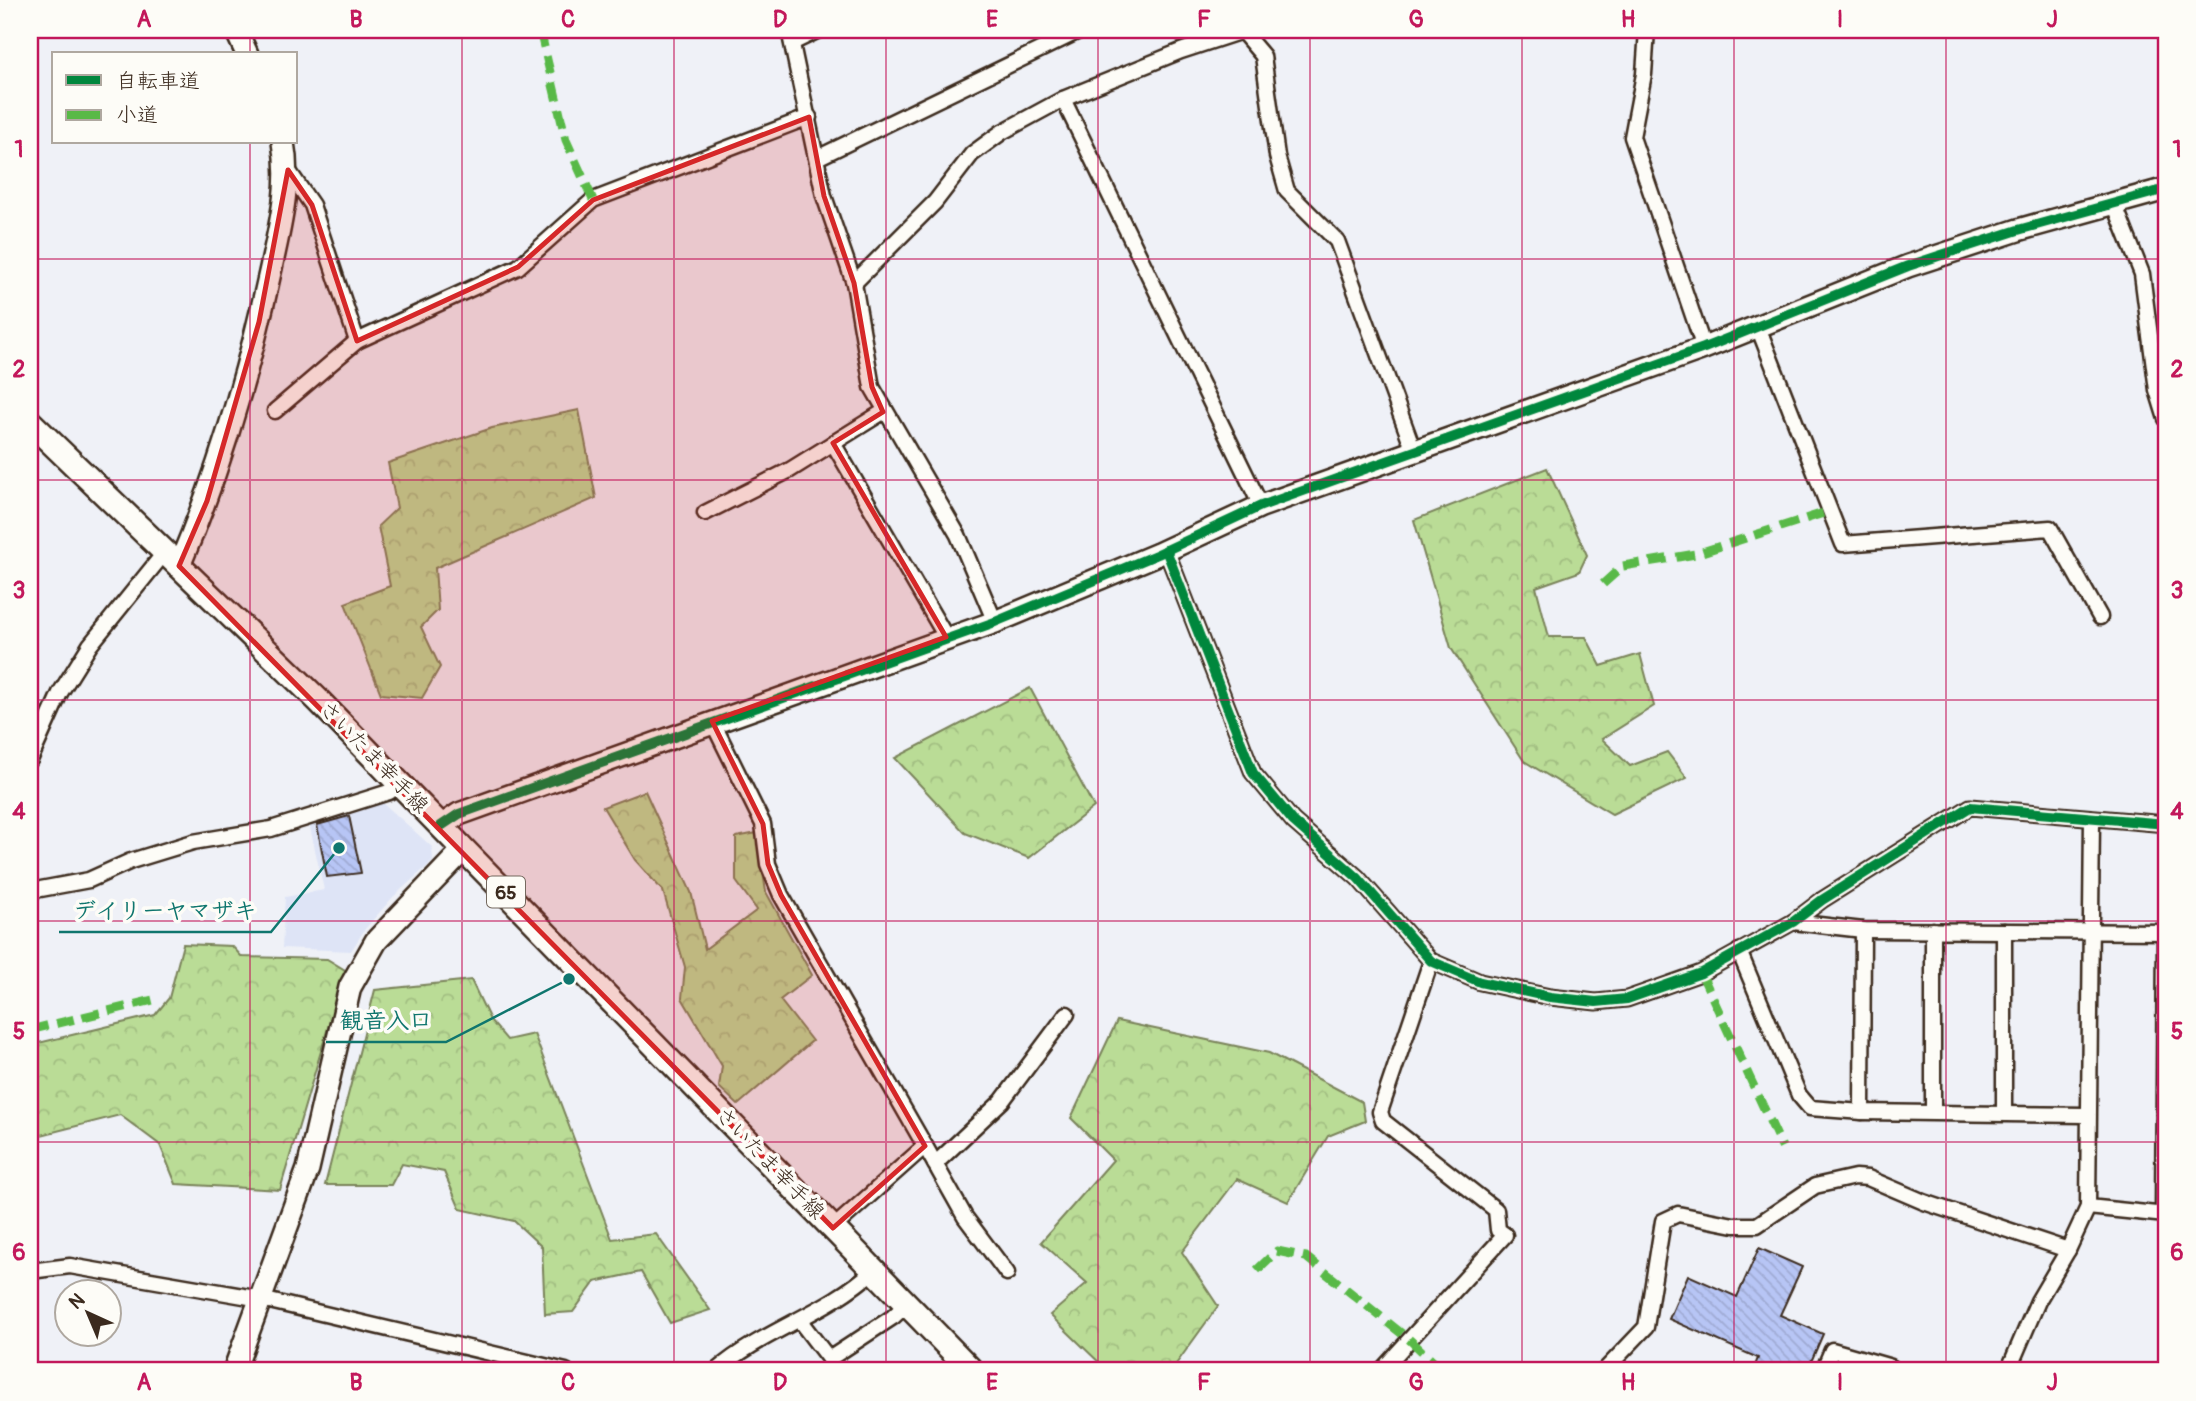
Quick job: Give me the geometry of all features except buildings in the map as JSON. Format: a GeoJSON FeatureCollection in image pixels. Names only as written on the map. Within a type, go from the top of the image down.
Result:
{"type":"FeatureCollection","features":[{"type":"Feature","properties":{"kind":"main road","name":"さいたま幸手線"},"geometry":{"type":"LineString","coordinates":[[30,422],[441,825],[972,1371]]}},
{"type":"Feature","properties":{"kind":"street"},"geometry":{"type":"LineString","coordinates":[[236,30],[246,52]]}},
{"type":"Feature","properties":{"kind":"street"},"geometry":{"type":"LineString","coordinates":[[819,30],[791,36],[824,196],[854,283],[872,387],[883,412],[958,535],[995,622]]}},
{"type":"Feature","properties":{"kind":"street"},"geometry":{"type":"LineString","coordinates":[[817,158],[1081,30]]}},
{"type":"Feature","properties":{"kind":"street"},"geometry":{"type":"LineString","coordinates":[[854,283],[934,202],[972,154],[1002,132],[1063,99],[1181,51],[1241,30],[1263,56],[1277,156],[1287,191],[1337,241],[1414,451]]}},
{"type":"Feature","properties":{"kind":"street"},"geometry":{"type":"LineString","coordinates":[[1647,30],[1644,74],[1632,137],[1704,348]]}},
{"type":"Feature","properties":{"kind":"street"},"geometry":{"type":"LineString","coordinates":[[1063,99],[1261,506]]}},
{"type":"Feature","properties":{"kind":"street"},"geometry":{"type":"LineString","coordinates":[[275,411],[357,341],[518,267],[593,200],[809,117]]}},
{"type":"Feature","properties":{"kind":"street"},"geometry":{"type":"LineString","coordinates":[[30,760],[60,693],[90,645],[172,559],[207,501],[259,322],[285,200],[288,170],[283,144]]}},
{"type":"Feature","properties":{"kind":"street"},"geometry":{"type":"LineString","coordinates":[[288,170],[312,205],[357,341]]}},
{"type":"Feature","properties":{"kind":"street"},"geometry":{"type":"LineString","coordinates":[[441,825],[459,814],[712,721],[995,622],[1166,550],[1261,506],[1704,348],[1908,266],[2114,202],[2166,189]]}},
{"type":"Feature","properties":{"kind":"street"},"geometry":{"type":"LineString","coordinates":[[2114,202],[2141,274],[2157,390],[2166,419]]}},
{"type":"Feature","properties":{"kind":"street"},"geometry":{"type":"LineString","coordinates":[[1758,327],[1843,544],[2050,528],[2100,617]]}},
{"type":"Feature","properties":{"kind":"street"},"geometry":{"type":"LineString","coordinates":[[705,513],[790,470],[883,412]]}},
{"type":"Feature","properties":{"kind":"street"},"geometry":{"type":"LineString","coordinates":[[833,443],[946,637]]}},
{"type":"Feature","properties":{"kind":"street"},"geometry":{"type":"LineString","coordinates":[[1166,550],[1253,773],[1293,821],[1358,878],[1432,961],[1480,982],[1550,997],[1596,1002],[1627,999],[1701,973],[1793,922],[1822,900],[1970,807],[2166,824]]}},
{"type":"Feature","properties":{"kind":"street"},"geometry":{"type":"LineString","coordinates":[[712,721],[764,824],[768,864],[781,895],[982,1243],[1007,1273]]}},
{"type":"Feature","properties":{"kind":"street"},"geometry":{"type":"LineString","coordinates":[[30,891],[89,880],[131,860],[193,842],[271,829],[389,792],[400,784]]}},
{"type":"Feature","properties":{"kind":"street"},"geometry":{"type":"LineString","coordinates":[[2008,1371],[2038,1301],[2068,1250],[2088,1207],[2086,1115],[2092,819]]}},
{"type":"Feature","properties":{"kind":"street"},"geometry":{"type":"LineString","coordinates":[[233,1371],[308,1168],[350,986],[376,941],[464,849]]}},
{"type":"Feature","properties":{"kind":"street"},"geometry":{"type":"LineString","coordinates":[[1793,922],[1863,930],[2166,932],[2165,1214],[2088,1207]]}},
{"type":"Feature","properties":{"kind":"street"},"geometry":{"type":"LineString","coordinates":[[1862,1112],[1863,930]]}},
{"type":"Feature","properties":{"kind":"street"},"geometry":{"type":"LineString","coordinates":[[1933,930],[1933,1112]]}},
{"type":"Feature","properties":{"kind":"street"},"geometry":{"type":"LineString","coordinates":[[2004,931],[2004,1113]]}},
{"type":"Feature","properties":{"kind":"street"},"geometry":{"type":"LineString","coordinates":[[1739,951],[1799,1095],[1810,1108],[1862,1112],[2086,1115]]}},
{"type":"Feature","properties":{"kind":"street"},"geometry":{"type":"LineString","coordinates":[[1381,1371],[1505,1235],[1498,1230],[1496,1210],[1421,1154],[1383,1121],[1380,1112],[1432,961]]}},
{"type":"Feature","properties":{"kind":"street"},"geometry":{"type":"LineString","coordinates":[[935,1164],[1002,1101],[1068,1014]]}},
{"type":"Feature","properties":{"kind":"street"},"geometry":{"type":"LineString","coordinates":[[833,1228],[925,1146]]}},
{"type":"Feature","properties":{"kind":"street"},"geometry":{"type":"LineString","coordinates":[[1604,1371],[1646,1327],[1663,1221],[1678,1214],[1734,1225],[1757,1225],[1815,1186],[1829,1181],[1868,1178],[1924,1202],[2068,1250]]}},
{"type":"Feature","properties":{"kind":"street"},"geometry":{"type":"LineString","coordinates":[[30,1270],[70,1266],[261,1298],[566,1371]]}},
{"type":"Feature","properties":{"kind":"street"},"geometry":{"type":"LineString","coordinates":[[716,1371],[737,1353],[800,1321],[861,1282],[874,1270]]}},
{"type":"Feature","properties":{"kind":"street"},"geometry":{"type":"LineString","coordinates":[[800,1321],[830,1359],[907,1304]]}},
{"type":"Feature","properties":{"kind":"street"},"geometry":{"type":"LineString","coordinates":[[1823,1371],[1832,1350],[1865,1366],[1891,1367]]}},
{"type":"Feature","properties":{"kind":"highlighted area"},"geometry":{"type":"Polygon","coordinates":[[[809,117],[824,196],[854,283],[872,387],[883,412],[833,443],[946,637],[712,721],[763,824],[768,864],[781,895],[925,1146],[833,1228],[179,566],[207,501],[259,322],[288,170],[312,205],[357,341],[518,267],[593,200],[809,117]]]}},
{"type":"Feature","properties":{"kind":"shaded area"},"geometry":{"type":"Polygon","coordinates":[[[382,802],[432,847],[433,861],[393,897],[365,929],[351,951],[282,948],[285,897],[324,890],[309,823],[382,802]]]}},
{"type":"Feature","properties":{"kind":"green space"},"geometry":{"type":"Polygon","coordinates":[[[579,410],[596,498],[435,568],[438,610],[421,627],[440,667],[422,698],[381,694],[345,603],[390,586],[378,526],[397,508],[388,463],[492,428],[579,410]]]}},
{"type":"Feature","properties":{"kind":"green space"},"geometry":{"type":"Polygon","coordinates":[[[1547,468],[1587,555],[1579,572],[1536,587],[1549,637],[1586,637],[1601,666],[1640,654],[1654,706],[1602,739],[1630,766],[1667,752],[1687,778],[1612,814],[1524,761],[1451,648],[1414,520],[1547,468]]]}},
{"type":"Feature","properties":{"kind":"green space"},"geometry":{"type":"Polygon","coordinates":[[[1030,688],[1094,807],[1029,858],[965,833],[895,758],[1030,688]]]}},
{"type":"Feature","properties":{"kind":"green space"},"geometry":{"type":"Polygon","coordinates":[[[645,791],[691,892],[705,949],[757,910],[736,881],[736,837],[757,833],[766,892],[812,975],[780,1000],[812,1041],[738,1105],[719,1087],[722,1066],[682,998],[685,967],[663,891],[635,860],[603,807],[645,791]]]}},
{"type":"Feature","properties":{"kind":"green space"},"geometry":{"type":"Polygon","coordinates":[[[183,944],[232,946],[242,957],[327,959],[345,970],[280,1190],[176,1184],[160,1145],[120,1115],[37,1136],[30,1165],[30,1045],[155,1015],[169,998],[183,944]]]}},
{"type":"Feature","properties":{"kind":"green space"},"geometry":{"type":"Polygon","coordinates":[[[471,980],[490,1020],[507,1040],[534,1034],[612,1239],[656,1234],[710,1310],[670,1323],[641,1272],[595,1282],[573,1312],[545,1314],[542,1247],[514,1221],[460,1209],[444,1172],[402,1164],[391,1185],[325,1185],[375,990],[471,980]]]}},
{"type":"Feature","properties":{"kind":"green space"},"geometry":{"type":"Polygon","coordinates":[[[1117,1021],[1269,1053],[1362,1102],[1365,1121],[1328,1136],[1288,1202],[1237,1179],[1182,1252],[1218,1306],[1171,1371],[1108,1371],[1050,1315],[1087,1283],[1041,1242],[1113,1160],[1071,1118],[1117,1021]]]}},
{"type":"Feature","properties":{"kind":"marked path"},"geometry":{"type":"LineString","coordinates":[[540,30],[566,140],[593,200]]}},
{"type":"Feature","properties":{"kind":"marked path"},"geometry":{"type":"LineString","coordinates":[[1603,584],[1623,566],[1696,554],[1830,511]]}},
{"type":"Feature","properties":{"kind":"marked path"},"geometry":{"type":"LineString","coordinates":[[1701,973],[1782,1147]]}},
{"type":"Feature","properties":{"kind":"marked path"},"geometry":{"type":"LineString","coordinates":[[30,1030],[157,999]]}},
{"type":"Feature","properties":{"kind":"marked path"},"geometry":{"type":"LineString","coordinates":[[1257,1270],[1277,1251],[1306,1257],[1411,1341],[1443,1371]]}},
{"type":"Feature","properties":{"kind":"cycle path"},"geometry":{"type":"LineString","coordinates":[[441,826],[459,814],[995,622],[1158,554],[1261,506],[1704,348],[1908,266],[2018,230],[2166,189]]}},
{"type":"Feature","properties":{"kind":"cycle path"},"geometry":{"type":"LineString","coordinates":[[1166,550],[1253,773],[1293,821],[1358,878],[1431,961],[1480,982],[1550,997],[1596,1002],[1627,999],[1701,973],[1793,922],[1822,900],[1970,807],[2166,824]]}},
{"type":"Feature","properties":{"kind":"place","name":"デイリーヤマザキ"},"geometry":{"type":"Point","coordinates":[339,848]}},
{"type":"Feature","properties":{"kind":"place","name":"観音入口"},"geometry":{"type":"Point","coordinates":[569,979]}}]}
